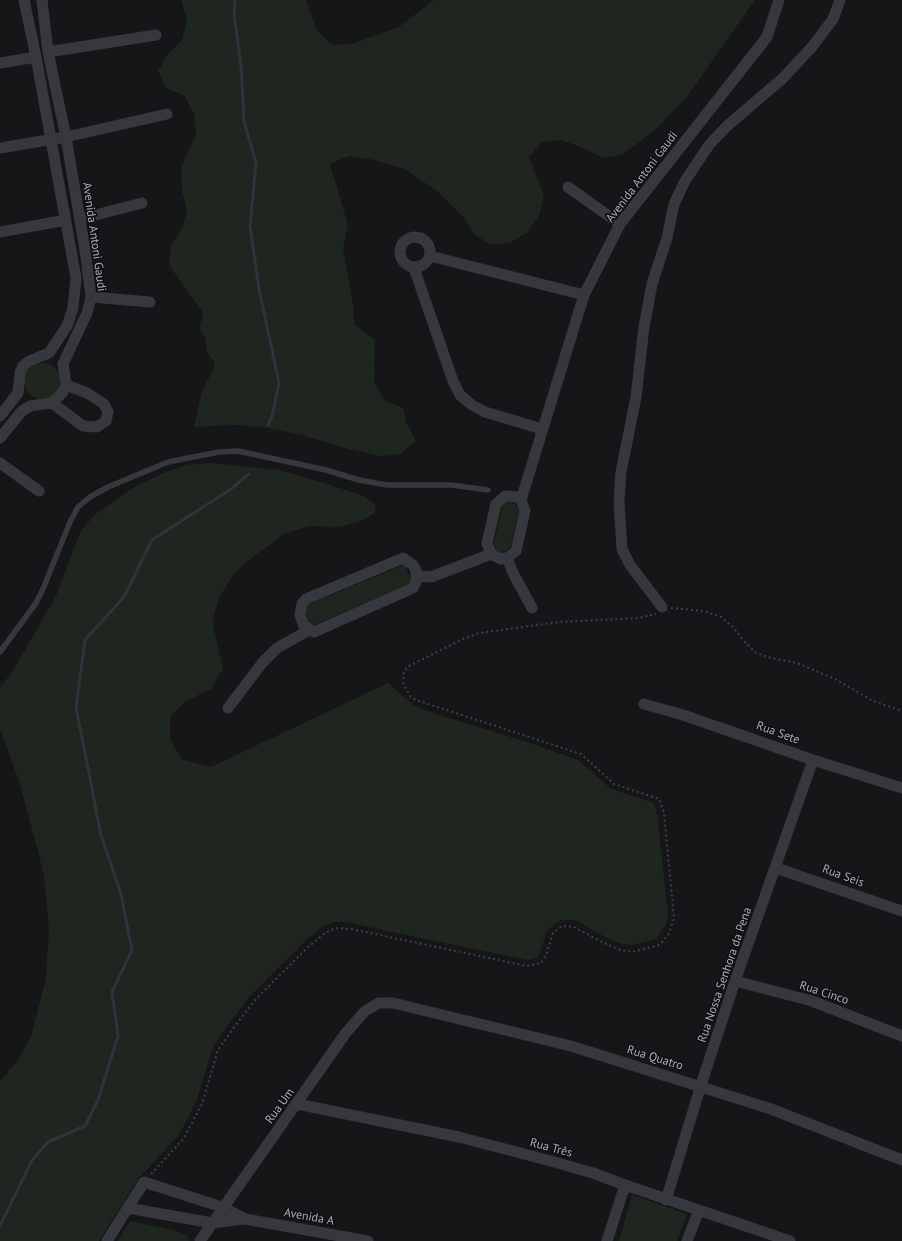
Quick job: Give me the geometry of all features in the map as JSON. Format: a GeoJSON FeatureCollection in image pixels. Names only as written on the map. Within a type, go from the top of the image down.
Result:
{"type":"FeatureCollection","features":[{"type":"Feature","properties":{"kind":"street","name":"Avenida Antoni Gaudi"},"geometry":{"type":"LineString","coordinates":[[0,416],[18,393],[18,381],[23,366],[29,361],[49,353],[67,326],[73,308],[76,278],[52,139],[24,0]]}},
{"type":"Feature","properties":{"kind":"street","name":"Avenida Antoni Gaudi"},"geometry":{"type":"LineString","coordinates":[[42,0],[48,52],[66,137],[91,297],[87,313],[63,364],[66,385]]}},
{"type":"Feature","properties":{"kind":"street","name":"Avenida Antoni Gaudi"},"geometry":{"type":"LineString","coordinates":[[521,500],[584,295],[620,224],[767,38],[779,0]]}},
{"type":"Feature","properties":{"kind":"street"},"geometry":{"type":"LineString","coordinates":[[662,607],[634,571],[622,549],[619,502],[621,472],[636,397],[644,326],[652,284],[666,238],[674,204],[685,181],[708,145],[727,126],[782,79],[812,47],[833,20],[840,0]]}},
{"type":"Feature","properties":{"kind":"street"},"geometry":{"type":"LineString","coordinates":[[48,52],[156,35]]}},
{"type":"Feature","properties":{"kind":"street"},"geometry":{"type":"LineString","coordinates":[[0,63],[36,57]]}},
{"type":"Feature","properties":{"kind":"street"},"geometry":{"type":"LineString","coordinates":[[0,148],[66,137],[167,114]]}},
{"type":"Feature","properties":{"kind":"street"},"geometry":{"type":"LineString","coordinates":[[568,187],[620,224]]}},
{"type":"Feature","properties":{"kind":"street"},"geometry":{"type":"LineString","coordinates":[[80,219],[142,203]]}},
{"type":"Feature","properties":{"kind":"street"},"geometry":{"type":"LineString","coordinates":[[0,232],[66,220]]}},
{"type":"Feature","properties":{"kind":"street"},"geometry":{"type":"LineString","coordinates":[[417,236],[422,238],[429,245],[430,256],[424,265],[414,268],[404,263],[400,254],[400,248],[406,239],[417,236]]}},
{"type":"Feature","properties":{"kind":"street"},"geometry":{"type":"LineString","coordinates":[[430,256],[584,295]]}},
{"type":"Feature","properties":{"kind":"street"},"geometry":{"type":"LineString","coordinates":[[414,268],[453,381],[460,395],[472,405],[485,412],[542,429]]}},
{"type":"Feature","properties":{"kind":"street"},"geometry":{"type":"LineString","coordinates":[[91,297],[150,302]]}},
{"type":"Feature","properties":{"kind":"street"},"geometry":{"type":"LineString","coordinates":[[0,438],[22,411],[30,406],[52,403],[59,399],[66,385],[87,393],[104,404],[108,412],[106,421],[97,427],[83,426],[52,403]]}},
{"type":"Feature","properties":{"kind":"street"},"geometry":{"type":"LineString","coordinates":[[0,464],[39,491]]}},
{"type":"Feature","properties":{"kind":"street"},"geometry":{"type":"LineString","coordinates":[[505,496],[517,497],[521,500],[525,512],[516,551],[507,558],[501,559],[491,554],[487,543],[496,504],[505,496]]}},
{"type":"Feature","properties":{"kind":"street"},"geometry":{"type":"LineString","coordinates":[[417,576],[431,577],[491,554]]}},
{"type":"Feature","properties":{"kind":"street"},"geometry":{"type":"LineString","coordinates":[[403,558],[413,565],[417,576],[413,588],[314,632],[304,626],[300,615],[302,604],[306,599],[403,558]]}},
{"type":"Feature","properties":{"kind":"street"},"geometry":{"type":"LineString","coordinates":[[507,558],[514,575],[532,608]]}},
{"type":"Feature","properties":{"kind":"street"},"geometry":{"type":"LineString","coordinates":[[228,708],[263,662],[277,648],[309,630]]}},
{"type":"Feature","properties":{"kind":"street","name":"Rua Sete"},"geometry":{"type":"LineString","coordinates":[[644,704],[690,717],[813,760],[902,788]]}},
{"type":"Feature","properties":{"kind":"street","name":"Rua Nossa Senhora da Pena"},"geometry":{"type":"LineString","coordinates":[[666,1200],[735,981],[813,760]]}},
{"type":"Feature","properties":{"kind":"street","name":"Rua Seis"},"geometry":{"type":"LineString","coordinates":[[776,868],[902,911]]}},
{"type":"Feature","properties":{"kind":"street","name":"Rua Cinco"},"geometry":{"type":"LineString","coordinates":[[735,981],[812,1001],[902,1036]]}},
{"type":"Feature","properties":{"kind":"street","name":"Rua Um"},"geometry":{"type":"LineString","coordinates":[[200,1241],[222,1207],[297,1104],[345,1034],[365,1011],[379,1003],[393,1003]]}},
{"type":"Feature","properties":{"kind":"street","name":"Rua Quatro"},"geometry":{"type":"LineString","coordinates":[[393,1003],[571,1046],[701,1086],[771,1109],[902,1160]]}},
{"type":"Feature","properties":{"kind":"street","name":"Rua Três"},"geometry":{"type":"LineString","coordinates":[[297,1104],[459,1137],[593,1173],[666,1200],[790,1241]]}},
{"type":"Feature","properties":{"kind":"street"},"geometry":{"type":"LineString","coordinates":[[107,1241],[144,1182]]}},
{"type":"Feature","properties":{"kind":"street","name":"Avenida A"},"geometry":{"type":"LineString","coordinates":[[144,1182],[222,1207],[245,1219]]}},
{"type":"Feature","properties":{"kind":"street"},"geometry":{"type":"LineString","coordinates":[[607,1241],[625,1185]]}},
{"type":"Feature","properties":{"kind":"street","name":"Avenida A"},"geometry":{"type":"LineString","coordinates":[[128,1208],[212,1223],[245,1219],[368,1241]]}},
{"type":"Feature","properties":{"kind":"street"},"geometry":{"type":"LineString","coordinates":[[687,1241],[699,1210]]}},
{"type":"Feature","properties":{"kind":"lane"},"geometry":{"type":"LineString","coordinates":[[0,652],[36,603],[70,522],[78,507],[90,497],[108,487],[168,462],[220,452],[238,451],[326,470],[359,480],[387,485],[450,485],[488,490]]}},
{"type":"Feature","properties":{"kind":"path"},"geometry":{"type":"LineString","coordinates":[[144,1182],[184,1138],[202,1104],[218,1050],[235,1026],[255,1000],[307,948],[331,930],[336,928],[351,930],[527,966],[541,963],[546,956],[553,933],[562,926],[574,927],[620,950],[632,952],[659,945],[670,930],[674,918],[664,813],[659,799],[614,784],[581,754],[416,700],[406,691],[403,683],[404,671],[414,662],[479,633],[577,620],[652,616],[659,612],[662,607],[689,611],[704,611],[721,617],[733,627],[756,653],[770,658],[797,663],[835,680],[873,701],[902,711]]}},
{"type":"Feature","properties":{"kind":"shaded area"},"geometry":{"type":"Polygon","coordinates":[[[181,0],[306,0],[317,31],[333,45],[352,44],[399,27],[434,0],[755,0],[686,98],[655,130],[622,155],[603,158],[581,147],[561,140],[542,142],[529,157],[544,196],[539,215],[528,232],[511,242],[491,245],[474,234],[464,218],[437,191],[405,169],[370,159],[349,156],[330,164],[348,225],[343,249],[353,304],[354,324],[375,340],[374,382],[384,400],[403,408],[407,424],[416,441],[400,454],[380,456],[341,447],[303,435],[262,427],[233,425],[194,427],[202,391],[212,372],[215,362],[207,353],[205,337],[199,330],[203,313],[169,265],[171,245],[182,229],[187,211],[182,190],[181,168],[196,134],[194,114],[184,95],[166,88],[158,71],[168,54],[182,40],[187,20],[181,0]]]}},
{"type":"Feature","properties":{"kind":"shaded area"},"geometry":{"type":"Polygon","coordinates":[[[46,363],[55,368],[59,374],[59,388],[55,394],[46,399],[38,399],[29,394],[25,388],[24,377],[29,368],[35,364],[46,363]]]}},
{"type":"Feature","properties":{"kind":"shaded area"},"geometry":{"type":"Polygon","coordinates":[[[211,463],[279,470],[324,483],[364,496],[375,505],[375,513],[361,521],[339,527],[309,526],[284,534],[246,562],[231,578],[219,598],[212,622],[223,668],[211,689],[186,701],[170,717],[170,740],[183,760],[211,767],[388,683],[413,705],[429,712],[530,743],[578,760],[611,789],[654,803],[657,814],[668,917],[666,924],[656,939],[632,945],[622,944],[605,937],[576,920],[560,920],[547,930],[537,958],[527,960],[345,922],[335,922],[321,927],[250,996],[230,1022],[213,1047],[196,1102],[179,1135],[138,1179],[99,1241],[0,1241],[0,1082],[19,1058],[31,1037],[46,978],[49,930],[44,876],[38,851],[19,781],[0,729],[0,688],[14,669],[56,596],[81,530],[97,513],[136,486],[164,473],[187,465],[211,463]]]}},
{"type":"Feature","properties":{"kind":"shaded area"},"geometry":{"type":"Polygon","coordinates":[[[507,502],[514,503],[519,511],[510,548],[502,553],[496,550],[494,543],[502,507],[507,502]]]}},
{"type":"Feature","properties":{"kind":"shaded area"},"geometry":{"type":"Polygon","coordinates":[[[403,565],[406,566],[411,582],[410,584],[311,626],[304,609],[305,606],[403,565]]]}},
{"type":"Feature","properties":{"kind":"shaded area"},"geometry":{"type":"Polygon","coordinates":[[[632,1195],[687,1214],[677,1241],[619,1241],[632,1195]]]}},
{"type":"Feature","properties":{"kind":"shaded area"},"geometry":{"type":"Polygon","coordinates":[[[130,1221],[174,1230],[187,1235],[189,1241],[118,1241],[130,1221]]]}},
{"type":"Feature","properties":{"kind":"waterway"},"geometry":{"type":"LineString","coordinates":[[235,0],[234,15],[241,65],[244,121],[256,163],[250,226],[259,289],[279,383],[272,416],[268,425]]}},
{"type":"Feature","properties":{"kind":"waterway"},"geometry":{"type":"LineString","coordinates":[[0,1226],[32,1160],[48,1142],[85,1126],[98,1100],[118,1036],[112,992],[132,950],[121,894],[101,835],[76,707],[85,640],[124,597],[152,540],[231,489],[249,474]]}}]}
